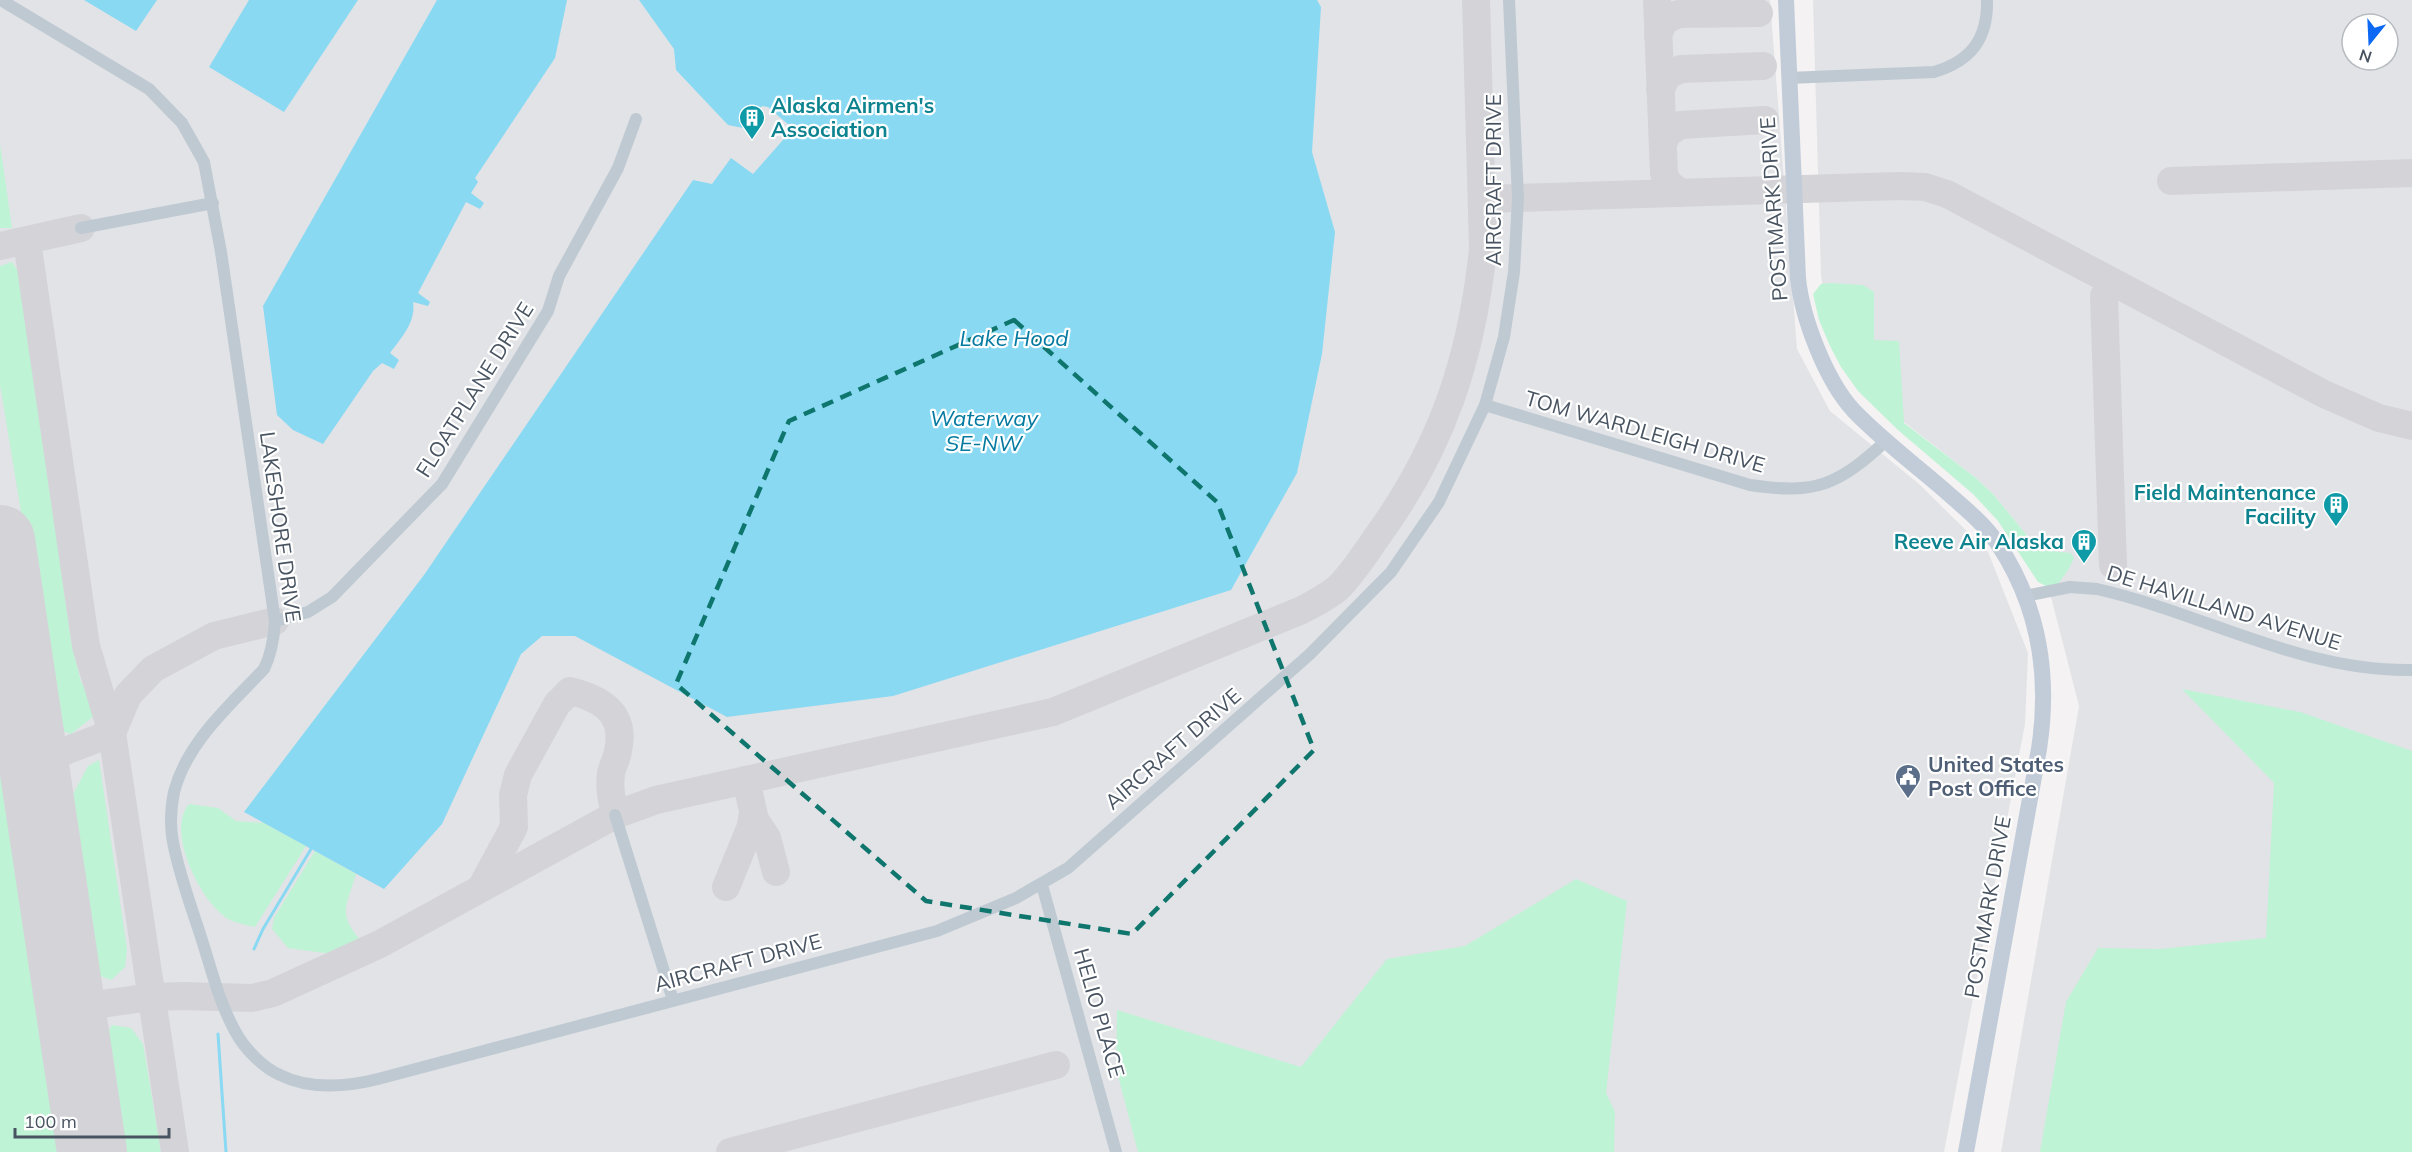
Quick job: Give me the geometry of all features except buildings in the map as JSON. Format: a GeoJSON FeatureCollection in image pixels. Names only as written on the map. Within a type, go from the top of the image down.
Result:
{"type":"FeatureCollection","features":[{"type":"Feature","properties":{"kind":"street","name":"LAKESHORE DRIVE"},"geometry":{"type":"LineString","coordinates":[[1,0],[148,89],[168,106],[195,143],[204,162],[213,202],[275,621],[274,641],[270,658],[264,669],[199,739],[185,763],[174,792],[173,841],[184,886],[221,997],[235,1031],[248,1049],[279,1075],[297,1081],[336,1086],[378,1079]]}},
{"type":"Feature","properties":{"kind":"street","name":"AIRCRAFT DRIVE"},"geometry":{"type":"LineString","coordinates":[[378,1079],[937,931],[979,915],[1042,885],[1068,868],[1310,654],[1391,572],[1439,502],[1485,405],[1504,337],[1514,272],[1518,198],[1509,0]]}},
{"type":"Feature","properties":{"kind":"street","name":"POSTMARK DRIVE"},"geometry":{"type":"LineString","coordinates":[[1786,0],[1800,300],[1813,336],[1829,373],[1853,410],[1971,514],[1998,543],[2025,596],[2035,625],[2042,662],[2045,690],[2043,723],[1966,1152]]}},
{"type":"Feature","properties":{"kind":"street"},"geometry":{"type":"LineString","coordinates":[[1788,78],[1934,72],[1951,67],[1964,59],[1983,32],[1987,0]]}},
{"type":"Feature","properties":{"kind":"street","name":"FLOATPLANE DRIVE"},"geometry":{"type":"LineString","coordinates":[[275,621],[308,612],[332,597],[442,484],[548,311],[559,276],[618,168],[636,119]]}},
{"type":"Feature","properties":{"kind":"street"},"geometry":{"type":"LineString","coordinates":[[81,228],[213,202]]}},
{"type":"Feature","properties":{"kind":"street","name":"TOM WARDLEIGH DRIVE"},"geometry":{"type":"LineString","coordinates":[[1485,405],[1750,486],[1776,489],[1820,485],[1840,478],[1857,467],[1887,440]]}},
{"type":"Feature","properties":{"kind":"street","name":"DE HAVILLAND AVENUE"},"geometry":{"type":"LineString","coordinates":[[2025,596],[2070,587],[2097,589],[2319,659],[2368,669],[2412,670]]}},
{"type":"Feature","properties":{"kind":"street"},"geometry":{"type":"LineString","coordinates":[[615,815],[673,1000]]}},
{"type":"Feature","properties":{"kind":"street","name":"HELIO PLACE"},"geometry":{"type":"LineString","coordinates":[[1042,885],[1077,1004],[1116,1152]]}},
{"type":"Feature","properties":{"kind":"highlighted area"},"geometry":{"type":"Polygon","coordinates":[[[1014,320],[1217,502],[1314,750],[1132,934],[926,901],[676,684],[789,421],[1014,320]]]}},
{"type":"Feature","properties":{"kind":"shaded area"},"geometry":{"type":"Polygon","coordinates":[[[0,0],[1770,0],[1797,349],[1830,411],[1919,484],[1988,552],[2028,653],[2025,724],[1944,1152],[16,1152],[0,1036],[0,0]]]}},
{"type":"Feature","properties":{"kind":"shaded area"},"geometry":{"type":"Polygon","coordinates":[[[1813,0],[2412,0],[2412,1152],[2001,1152],[2079,706],[2039,550],[1993,494],[1976,478],[1886,408],[1834,350],[1821,275],[1813,0]]]}},
{"type":"Feature","properties":{"kind":"green space"},"geometry":{"type":"Polygon","coordinates":[[[0,144],[12,228],[0,228],[0,144]]]}},
{"type":"Feature","properties":{"kind":"green space"},"geometry":{"type":"Polygon","coordinates":[[[12,262],[20,274],[71,641],[81,682],[95,704],[94,716],[71,734],[58,729],[55,716],[0,385],[0,266],[12,262]]]}},
{"type":"Feature","properties":{"kind":"green space"},"geometry":{"type":"Polygon","coordinates":[[[1821,284],[1863,285],[1874,292],[1874,340],[1899,341],[1904,423],[1976,478],[1993,494],[2039,550],[2071,553],[2074,558],[2058,584],[2046,586],[2038,582],[1998,521],[1973,494],[1898,430],[1858,391],[1841,367],[1819,320],[1813,294],[1821,284]]]}},
{"type":"Feature","properties":{"kind":"green space"},"geometry":{"type":"Polygon","coordinates":[[[2182,689],[2300,712],[2412,751],[2412,1152],[2040,1152],[2066,1002],[2098,948],[2160,949],[2266,938],[2274,783],[2182,689]]]}},
{"type":"Feature","properties":{"kind":"green space"},"geometry":{"type":"Polygon","coordinates":[[[0,753],[63,1152],[0,1152],[0,753]]]}},
{"type":"Feature","properties":{"kind":"green space"},"geometry":{"type":"Polygon","coordinates":[[[99,760],[127,949],[125,967],[111,980],[100,976],[94,970],[69,802],[88,766],[99,760]]]}},
{"type":"Feature","properties":{"kind":"green space"},"geometry":{"type":"Polygon","coordinates":[[[189,804],[218,808],[236,821],[264,823],[306,846],[255,927],[228,919],[218,911],[197,883],[189,866],[181,831],[183,816],[189,804]]]}},
{"type":"Feature","properties":{"kind":"green space"},"geometry":{"type":"Polygon","coordinates":[[[315,851],[356,874],[347,903],[346,917],[362,942],[332,954],[288,948],[272,929],[274,918],[315,851]]]}},
{"type":"Feature","properties":{"kind":"green space"},"geometry":{"type":"Polygon","coordinates":[[[1576,879],[1627,901],[1606,1093],[1615,1112],[1614,1152],[1138,1152],[1116,1068],[1117,1010],[1301,1067],[1387,959],[1465,946],[1576,879]]]}},
{"type":"Feature","properties":{"kind":"green space"},"geometry":{"type":"Polygon","coordinates":[[[112,1025],[131,1028],[143,1044],[161,1152],[122,1152],[105,1038],[112,1025]]]}},
{"type":"Feature","properties":{"kind":"water"},"geometry":{"type":"Polygon","coordinates":[[[84,0],[157,0],[136,31],[84,0]]]}},
{"type":"Feature","properties":{"kind":"water"},"geometry":{"type":"Polygon","coordinates":[[[249,0],[358,0],[284,112],[209,67],[249,0]]]}},
{"type":"Feature","properties":{"kind":"water"},"geometry":{"type":"Polygon","coordinates":[[[437,0],[567,0],[555,58],[475,178],[478,182],[471,193],[484,203],[480,209],[466,202],[418,293],[430,302],[428,306],[413,302],[410,323],[390,353],[399,360],[394,369],[382,363],[373,371],[323,444],[293,430],[277,415],[263,306],[437,0]]]}},
{"type":"Feature","properties":{"kind":"water","name":"Lake Hood"},"geometry":{"type":"Polygon","coordinates":[[[639,0],[1317,0],[1321,7],[1312,152],[1335,232],[1322,354],[1297,473],[1231,590],[893,696],[727,717],[575,636],[542,636],[521,654],[442,824],[384,889],[244,812],[424,575],[693,180],[712,184],[731,158],[753,174],[790,132],[790,126],[768,107],[762,106],[743,128],[728,125],[676,70],[674,49],[639,0]]]}},
{"type":"Feature","properties":{"kind":"waterway"},"geometry":{"type":"LineString","coordinates":[[254,949],[263,929],[311,849]]}},
{"type":"Feature","properties":{"kind":"waterway"},"geometry":{"type":"LineString","coordinates":[[218,1034],[226,1152]]}},
{"type":"Feature","properties":{"kind":"taxiway"},"geometry":{"type":"LineString","coordinates":[[71,1008],[152,997],[252,998],[273,993],[380,944],[615,815],[656,800],[1053,712],[1302,610],[1332,593],[1361,560],[1421,467],[1451,398],[1471,326],[1483,249],[1476,0]]}},
{"type":"Feature","properties":{"kind":"taxiway"},"geometry":{"type":"LineString","coordinates":[[1657,0],[1664,173],[1667,182],[1680,193]]}},
{"type":"Feature","properties":{"kind":"taxiway"},"geometry":{"type":"LineString","coordinates":[[1658,35],[1664,21],[1678,14],[1759,13]]}},
{"type":"Feature","properties":{"kind":"taxiway"},"geometry":{"type":"LineString","coordinates":[[1660,90],[1668,75],[1681,69],[1763,66]]}},
{"type":"Feature","properties":{"kind":"taxiway"},"geometry":{"type":"LineString","coordinates":[[1663,144],[1667,134],[1680,125],[1765,120]]}},
{"type":"Feature","properties":{"kind":"taxiway"},"geometry":{"type":"LineString","coordinates":[[2171,181],[2412,173]]}},
{"type":"Feature","properties":{"kind":"taxiway"},"geometry":{"type":"LineString","coordinates":[[1484,199],[1925,187],[1947,194],[2324,394],[2379,418],[2412,426]]}},
{"type":"Feature","properties":{"kind":"taxiway"},"geometry":{"type":"LineString","coordinates":[[0,246],[81,228]]}},
{"type":"Feature","properties":{"kind":"taxiway"},"geometry":{"type":"LineString","coordinates":[[27,241],[86,646],[112,733],[175,1152]]}},
{"type":"Feature","properties":{"kind":"taxiway"},"geometry":{"type":"LineString","coordinates":[[2113,565],[2104,296],[2112,287],[2119,285]]}},
{"type":"Feature","properties":{"kind":"taxiway"},"geometry":{"type":"LineString","coordinates":[[34,763],[112,733],[128,695],[153,669],[214,636],[275,621]]}},
{"type":"Feature","properties":{"kind":"taxiway"},"geometry":{"type":"LineString","coordinates":[[481,888],[514,827],[513,795],[518,775],[557,704],[570,691],[602,704],[615,718],[619,727],[617,757],[610,779],[615,815]]}},
{"type":"Feature","properties":{"kind":"taxiway"},"geometry":{"type":"LineString","coordinates":[[746,780],[755,820],[767,838],[776,872]]}},
{"type":"Feature","properties":{"kind":"taxiway"},"geometry":{"type":"LineString","coordinates":[[726,887],[751,826],[753,813]]}},
{"type":"Feature","properties":{"kind":"taxiway"},"geometry":{"type":"LineString","coordinates":[[730,1152],[1056,1065]]}},
{"type":"Feature","properties":{"kind":"runway"},"geometry":{"type":"LineString","coordinates":[[0,540],[92,1152]]}},
{"type":"Feature","properties":{"kind":"place","name":"Alaska Airmen's Association"},"geometry":{"type":"Point","coordinates":[752,141]}},
{"type":"Feature","properties":{"kind":"place","name":"Field Maintenance Facility"},"geometry":{"type":"Point","coordinates":[2336,528]}},
{"type":"Feature","properties":{"kind":"place","name":"Reeve Air Alaska"},"geometry":{"type":"Point","coordinates":[2084,565]}},
{"type":"Feature","properties":{"kind":"place","name":"United States Post Office"},"geometry":{"type":"Point","coordinates":[1908,800]}},
{"type":"Feature","properties":{"kind":"water label","name":"Waterway SE-NW"},"geometry":{"type":"Point","coordinates":[984,431]}}]}
